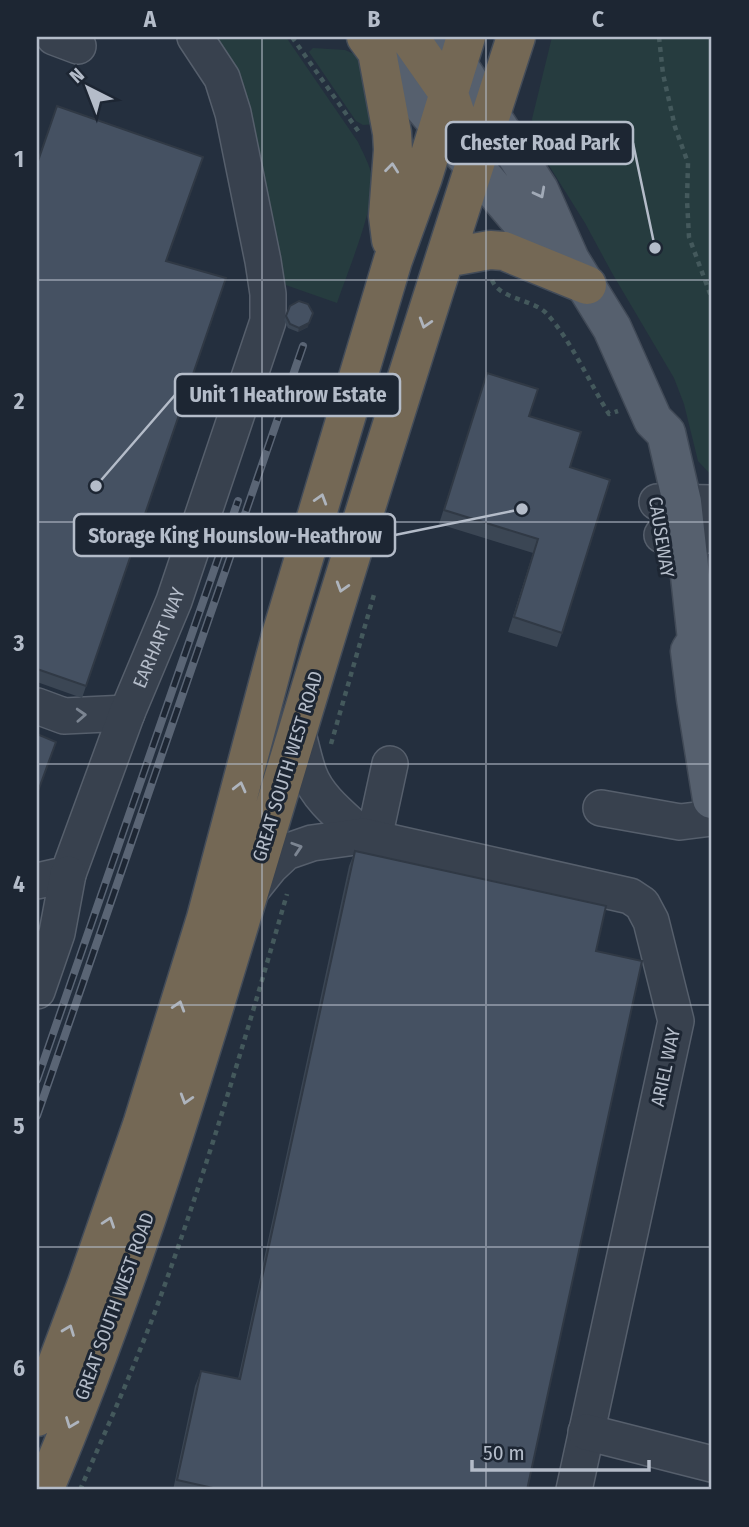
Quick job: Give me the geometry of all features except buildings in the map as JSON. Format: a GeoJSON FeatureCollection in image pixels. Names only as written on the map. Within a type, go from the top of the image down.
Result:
{"type":"FeatureCollection","features":[{"type":"Feature","properties":{"kind":"highway","name":"GREAT SOUTH WEST ROAD"},"geometry":{"type":"LineString","coordinates":[[44,1490],[143,1231],[297,730],[516,37]]}},
{"type":"Feature","properties":{"kind":"highway"},"geometry":{"type":"LineString","coordinates":[[393,260],[388,216],[393,150],[384,42],[450,71],[474,164]]}},
{"type":"Feature","properties":{"kind":"highway","name":"GREAT SOUTH WEST ROAD"},"geometry":{"type":"LineString","coordinates":[[37,1417],[142,1125],[206,918],[281,635],[393,260],[423,177],[450,71]]}},
{"type":"Feature","properties":{"kind":"highway"},"geometry":{"type":"LineString","coordinates":[[445,258],[504,251],[579,272]]}},
{"type":"Feature","properties":{"kind":"main road","name":"CAUSEWAY"},"geometry":{"type":"LineString","coordinates":[[450,71],[491,115],[539,190],[579,272],[612,328],[653,420],[644,437],[685,518],[679,641],[690,651],[712,799]]}},
{"type":"Feature","properties":{"kind":"main road","name":"CAUSEWAY"},"geometry":{"type":"LineString","coordinates":[[474,164],[523,224],[579,272]]}},
{"type":"Feature","properties":{"kind":"street","name":"EARHART WAY"},"geometry":{"type":"LineString","coordinates":[[37,991],[57,933],[52,878],[127,713],[174,601],[268,321],[268,294],[263,261],[233,113],[222,78],[195,37]]}},
{"type":"Feature","properties":{"kind":"street"},"geometry":{"type":"LineString","coordinates":[[37,706],[64,716],[127,713]]}},
{"type":"Feature","properties":{"kind":"street"},"geometry":{"type":"LineString","coordinates":[[297,730],[309,775],[318,790],[368,837],[390,764]]}},
{"type":"Feature","properties":{"kind":"street"},"geometry":{"type":"LineString","coordinates":[[601,808],[680,822],[712,818]]}},
{"type":"Feature","properties":{"kind":"street","name":"ARIEL WAY"},"geometry":{"type":"LineString","coordinates":[[249,893],[286,852],[313,843],[368,837],[630,896],[642,904],[651,921],[676,1021],[574,1490]]}},
{"type":"Feature","properties":{"kind":"street"},"geometry":{"type":"LineString","coordinates":[[586,1432],[712,1464]]}},
{"type":"Feature","properties":{"kind":"path"},"geometry":{"type":"LineString","coordinates":[[292,37],[361,134]]}},
{"type":"Feature","properties":{"kind":"path"},"geometry":{"type":"LineString","coordinates":[[659,37],[663,74],[675,127],[688,163],[689,237],[712,299]]}},
{"type":"Feature","properties":{"kind":"path"},"geometry":{"type":"LineString","coordinates":[[492,278],[498,289],[526,300],[545,312],[609,414]]}},
{"type":"Feature","properties":{"kind":"green space"},"geometry":{"type":"Polygon","coordinates":[[[209,37],[286,37],[358,142],[371,173],[372,189],[354,257],[337,303],[280,283],[209,37]]]}},
{"type":"Feature","properties":{"kind":"green space"},"geometry":{"type":"Polygon","coordinates":[[[552,37],[712,37],[712,476],[698,461],[684,404],[674,378],[585,223],[543,156],[534,135],[532,119],[552,37]]]}},
{"type":"Feature","properties":{"kind":"green space"},"geometry":{"type":"Polygon","coordinates":[[[313,48],[345,50],[359,56],[376,124],[363,125],[356,121],[309,52],[313,48]]]}},
{"type":"Feature","properties":{"kind":"railway"},"geometry":{"type":"LineString","coordinates":[[37,1116],[303,346]]}},
{"type":"Feature","properties":{"kind":"railway"},"geometry":{"type":"LineString","coordinates":[[37,1080],[238,501]]}},
{"type":"Feature","properties":{"kind":"place","name":"Chester Road Park"},"geometry":{"type":"Point","coordinates":[655,248]}},
{"type":"Feature","properties":{"kind":"place","name":"Unit 1 Heathrow Estate"},"geometry":{"type":"Point","coordinates":[96,486]}},
{"type":"Feature","properties":{"kind":"place","name":"Storage King Hounslow-Heathrow"},"geometry":{"type":"Point","coordinates":[522,509]}}]}
